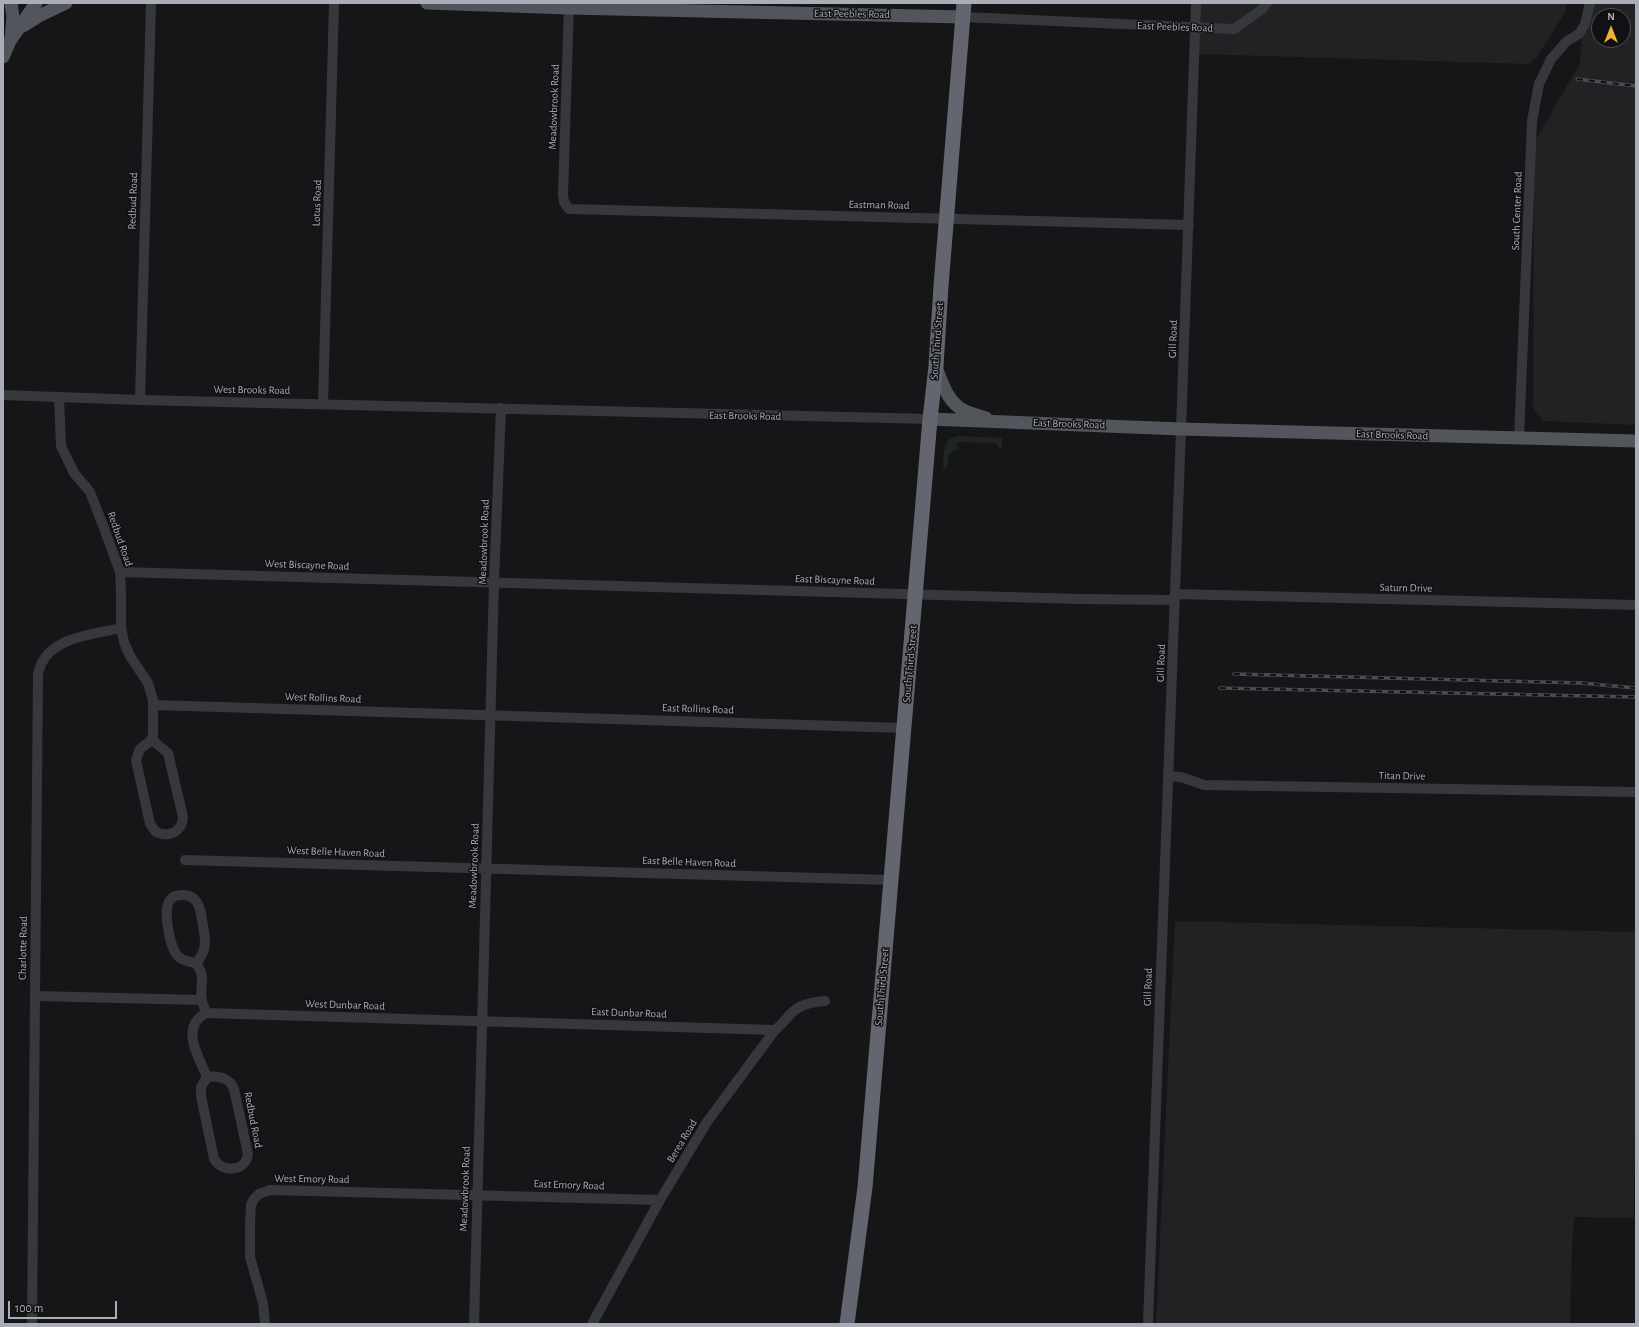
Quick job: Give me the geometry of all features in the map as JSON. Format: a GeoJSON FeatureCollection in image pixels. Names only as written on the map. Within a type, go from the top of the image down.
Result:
{"type":"FeatureCollection","features":[{"type":"Feature","properties":{"kind":"highway","name":"South Third Street"},"geometry":{"type":"LineString","coordinates":[[847,1324],[865,1187],[930,419],[936,366],[946,219],[964,10]]}},
{"type":"Feature","properties":{"kind":"main road"},"geometry":{"type":"LineString","coordinates":[[10,41],[13,17],[11,3]]}},
{"type":"Feature","properties":{"kind":"main road"},"geometry":{"type":"LineString","coordinates":[[3,57],[10,41],[36,3]]}},
{"type":"Feature","properties":{"kind":"main road"},"geometry":{"type":"LineString","coordinates":[[19,29],[39,16],[66,3]]}},
{"type":"Feature","properties":{"kind":"main road","name":"East Peebles Road"},"geometry":{"type":"LineString","coordinates":[[427,3],[964,10]]}},
{"type":"Feature","properties":{"kind":"main road"},"geometry":{"type":"LineString","coordinates":[[936,366],[942,386],[952,400],[962,409],[1001,423]]}},
{"type":"Feature","properties":{"kind":"main road","name":"East Brooks Road"},"geometry":{"type":"LineString","coordinates":[[930,419],[1181,429],[1636,441]]}},
{"type":"Feature","properties":{"kind":"street","name":"Redbud Road"},"geometry":{"type":"LineString","coordinates":[[140,400],[151,3]]}},
{"type":"Feature","properties":{"kind":"street","name":"Lotus Road"},"geometry":{"type":"LineString","coordinates":[[324,404],[334,3]]}},
{"type":"Feature","properties":{"kind":"street","name":"Gill Road"},"geometry":{"type":"LineString","coordinates":[[1148,1324],[1196,3]]}},
{"type":"Feature","properties":{"kind":"street","name":"East Peebles Road"},"geometry":{"type":"LineString","coordinates":[[964,10],[1194,28],[1234,29],[1267,3]]}},
{"type":"Feature","properties":{"kind":"street","name":"South Center Road"},"geometry":{"type":"LineString","coordinates":[[1519,438],[1534,114],[1539,84],[1551,59],[1567,41],[1579,34],[1585,24],[1590,3]]}},
{"type":"Feature","properties":{"kind":"street","name":"Meadowbrook Road"},"geometry":{"type":"LineString","coordinates":[[569,6],[563,195],[564,202],[569,209]]}},
{"type":"Feature","properties":{"kind":"street","name":"Eastman Road"},"geometry":{"type":"LineString","coordinates":[[569,209],[1188,224]]}},
{"type":"Feature","properties":{"kind":"street","name":"West Brooks Road"},"geometry":{"type":"LineString","coordinates":[[3,395],[140,400],[501,408]]}},
{"type":"Feature","properties":{"kind":"street","name":"Redbud Road"},"geometry":{"type":"LineString","coordinates":[[59,397],[61,446],[74,473],[90,492],[120,572],[122,591],[121,628],[127,650],[151,690],[154,705],[154,731],[151,739]]}},
{"type":"Feature","properties":{"kind":"street","name":"Meadowbrook Road"},"geometry":{"type":"LineString","coordinates":[[474,1324],[494,582],[501,408]]}},
{"type":"Feature","properties":{"kind":"street","name":"East Brooks Road"},"geometry":{"type":"LineString","coordinates":[[501,408],[578,412],[930,419]]}},
{"type":"Feature","properties":{"kind":"street","name":"West Biscayne Road"},"geometry":{"type":"LineString","coordinates":[[120,572],[494,582]]}},
{"type":"Feature","properties":{"kind":"street","name":"East Biscayne Road"},"geometry":{"type":"LineString","coordinates":[[494,582],[1080,599],[1175,597]]}},
{"type":"Feature","properties":{"kind":"street","name":"Saturn Drive"},"geometry":{"type":"LineString","coordinates":[[1175,597],[1636,605]]}},
{"type":"Feature","properties":{"kind":"street","name":"Charlotte Road"},"geometry":{"type":"LineString","coordinates":[[32,1324],[39,668],[51,650],[62,644],[121,628]]}},
{"type":"Feature","properties":{"kind":"street","name":"West Rollins Road"},"geometry":{"type":"LineString","coordinates":[[154,705],[491,715]]}},
{"type":"Feature","properties":{"kind":"street","name":"East Rollins Road"},"geometry":{"type":"LineString","coordinates":[[491,715],[904,728]]}},
{"type":"Feature","properties":{"kind":"street"},"geometry":{"type":"LineString","coordinates":[[151,739],[168,753],[183,817],[180,828],[169,835],[156,832],[150,824],[136,763],[138,751],[151,739]]}},
{"type":"Feature","properties":{"kind":"street","name":"Titan Drive"},"geometry":{"type":"LineString","coordinates":[[1168,776],[1181,777],[1204,785],[1636,792]]}},
{"type":"Feature","properties":{"kind":"street","name":"West Belle Haven Road"},"geometry":{"type":"LineString","coordinates":[[185,860],[486,869]]}},
{"type":"Feature","properties":{"kind":"street","name":"East Belle Haven Road"},"geometry":{"type":"LineString","coordinates":[[486,869],[892,880]]}},
{"type":"Feature","properties":{"kind":"street"},"geometry":{"type":"LineString","coordinates":[[196,963],[202,955],[206,945],[199,906],[195,899],[190,896],[178,895],[169,901],[166,907],[172,945],[179,958],[196,963],[200,969],[203,979],[202,1000],[206,1013],[196,1022],[192,1037],[194,1049],[207,1077]]}},
{"type":"Feature","properties":{"kind":"street"},"geometry":{"type":"LineString","coordinates":[[35,996],[202,1000]]}},
{"type":"Feature","properties":{"kind":"street","name":"Berea Road"},"geometry":{"type":"LineString","coordinates":[[592,1324],[660,1200],[706,1122],[775,1030],[782,1025],[796,1009],[804,1005],[824,1001]]}},
{"type":"Feature","properties":{"kind":"street","name":"West Dunbar Road"},"geometry":{"type":"LineString","coordinates":[[206,1013],[483,1021]]}},
{"type":"Feature","properties":{"kind":"street","name":"East Dunbar Road"},"geometry":{"type":"LineString","coordinates":[[483,1021],[775,1030]]}},
{"type":"Feature","properties":{"kind":"street","name":"Redbud Road"},"geometry":{"type":"LineString","coordinates":[[207,1077],[222,1078],[230,1082],[234,1089],[248,1154],[245,1162],[233,1169],[224,1168],[214,1159],[200,1093],[201,1086],[207,1077]]}},
{"type":"Feature","properties":{"kind":"street","name":"West Emory Road"},"geometry":{"type":"LineString","coordinates":[[264,1324],[263,1303],[252,1270],[249,1251],[251,1205],[259,1194],[270,1190],[279,1190],[477,1195]]}},
{"type":"Feature","properties":{"kind":"street","name":"East Emory Road"},"geometry":{"type":"LineString","coordinates":[[477,1195],[660,1200]]}},
{"type":"Feature","properties":{"kind":"shaded area"},"geometry":{"type":"Polygon","coordinates":[[[1200,3],[1567,3],[1564,14],[1536,58],[1528,64],[1198,54],[1200,3]]]}},
{"type":"Feature","properties":{"kind":"shaded area"},"geometry":{"type":"Polygon","coordinates":[[[1585,3],[1636,3],[1636,425],[1543,421],[1533,408],[1534,143],[1580,63],[1585,3]]]}},
{"type":"Feature","properties":{"kind":"shaded area"},"geometry":{"type":"Polygon","coordinates":[[[958,436],[1002,438],[1002,448],[1000,449],[996,443],[959,442],[957,444],[959,449],[949,454],[947,467],[943,469],[944,448],[949,440],[958,436]]]}},
{"type":"Feature","properties":{"kind":"shaded area"},"geometry":{"type":"Polygon","coordinates":[[[1175,921],[1636,932],[1634,1218],[1574,1217],[1570,1324],[1156,1324],[1175,921]]]}},
{"type":"Feature","properties":{"kind":"railway"},"geometry":{"type":"LineString","coordinates":[[1577,79],[1636,86]]}},
{"type":"Feature","properties":{"kind":"railway"},"geometry":{"type":"LineString","coordinates":[[1234,674],[1581,683],[1636,688]]}},
{"type":"Feature","properties":{"kind":"railway"},"geometry":{"type":"LineString","coordinates":[[1220,688],[1636,697]]}}]}
